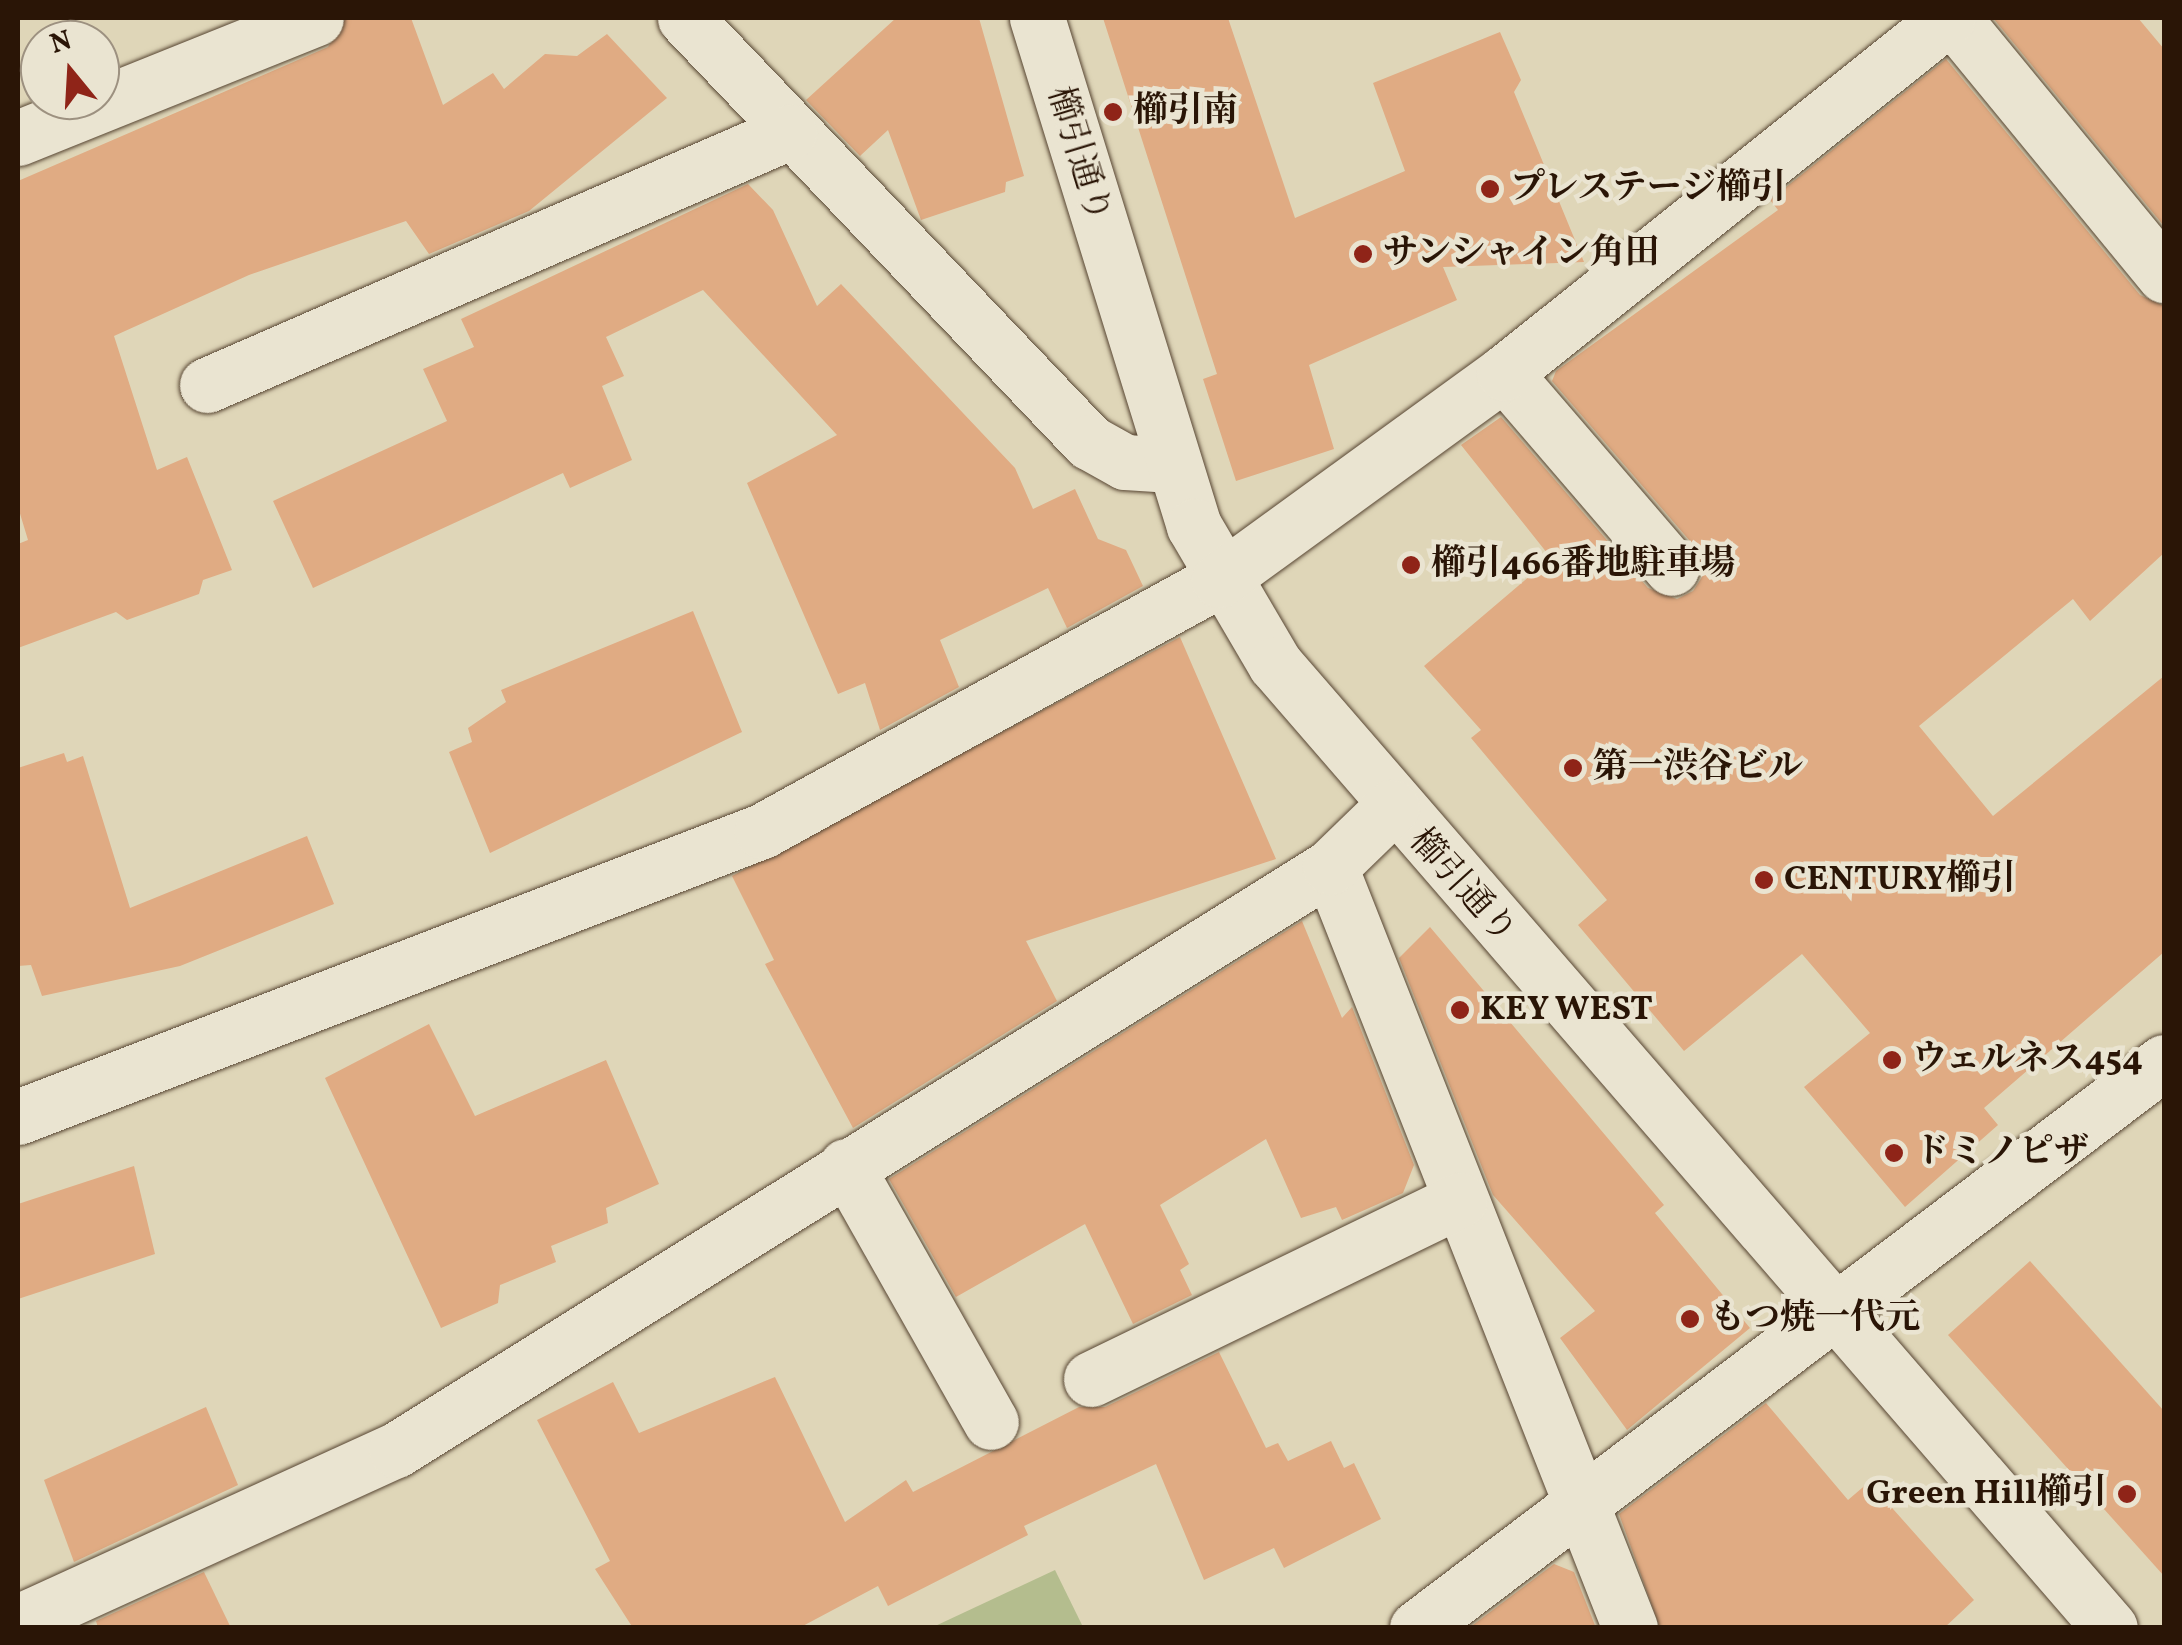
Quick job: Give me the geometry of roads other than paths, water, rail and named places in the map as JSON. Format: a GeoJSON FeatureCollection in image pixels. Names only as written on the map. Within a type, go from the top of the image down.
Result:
{"type":"FeatureCollection","features":[{"type":"Feature","properties":{"kind":"street"},"geometry":{"type":"LineString","coordinates":[[18,138],[316,18]]}},
{"type":"Feature","properties":{"kind":"street"},"geometry":{"type":"LineString","coordinates":[[685,18],[789,132],[1090,442],[1125,462],[1172,466]]}},
{"type":"Feature","properties":{"kind":"street","name":"櫛引通り"},"geometry":{"type":"LineString","coordinates":[[1037,18],[1172,466],[1219,580],[1392,808],[1836,1308],[2110,1628]]}},
{"type":"Feature","properties":{"kind":"street"},"geometry":{"type":"LineString","coordinates":[[18,1117],[762,831],[1219,580],[1504,373],[1950,18],[2164,275]]}},
{"type":"Feature","properties":{"kind":"street"},"geometry":{"type":"LineString","coordinates":[[207,385],[789,132]]}},
{"type":"Feature","properties":{"kind":"street"},"geometry":{"type":"LineString","coordinates":[[1504,373],[1672,568]]}},
{"type":"Feature","properties":{"kind":"street"},"geometry":{"type":"LineString","coordinates":[[18,1622],[396,1450],[1330,867],[1392,808]]}},
{"type":"Feature","properties":{"kind":"street"},"geometry":{"type":"LineString","coordinates":[[1330,867],[1630,1628]]}},
{"type":"Feature","properties":{"kind":"street"},"geometry":{"type":"LineString","coordinates":[[1417,1628],[1578,1500],[2164,1062]]}},
{"type":"Feature","properties":{"kind":"street"},"geometry":{"type":"LineString","coordinates":[[846,1166],[991,1422]]}},
{"type":"Feature","properties":{"kind":"street"},"geometry":{"type":"LineString","coordinates":[[1091,1379],[1460,1200]]}},
{"type":"Feature","properties":{"kind":"place","name":"櫛引南"},"geometry":{"type":"Point","coordinates":[1113,112]}},
{"type":"Feature","properties":{"kind":"place","name":"プレステージ櫛引"},"geometry":{"type":"Point","coordinates":[1490,189]}},
{"type":"Feature","properties":{"kind":"place","name":"サンシャイン角田"},"geometry":{"type":"Point","coordinates":[1363,254]}},
{"type":"Feature","properties":{"kind":"place","name":"櫛引466番地駐車場"},"geometry":{"type":"Point","coordinates":[1411,565]}},
{"type":"Feature","properties":{"kind":"place","name":"第一渋谷ビル"},"geometry":{"type":"Point","coordinates":[1573,768]}},
{"type":"Feature","properties":{"kind":"place","name":"CENTURY櫛引"},"geometry":{"type":"Point","coordinates":[1764,880]}},
{"type":"Feature","properties":{"kind":"place","name":"KEY WEST"},"geometry":{"type":"Point","coordinates":[1460,1010]}},
{"type":"Feature","properties":{"kind":"place","name":"ウェルネス454"},"geometry":{"type":"Point","coordinates":[1892,1060]}},
{"type":"Feature","properties":{"kind":"place","name":"ドミノピザ"},"geometry":{"type":"Point","coordinates":[1894,1153]}},
{"type":"Feature","properties":{"kind":"place","name":"もつ焼一代元"},"geometry":{"type":"Point","coordinates":[1690,1319]}},
{"type":"Feature","properties":{"kind":"place","name":"Green Hill櫛引"},"geometry":{"type":"Point","coordinates":[2127,1494]}}]}
